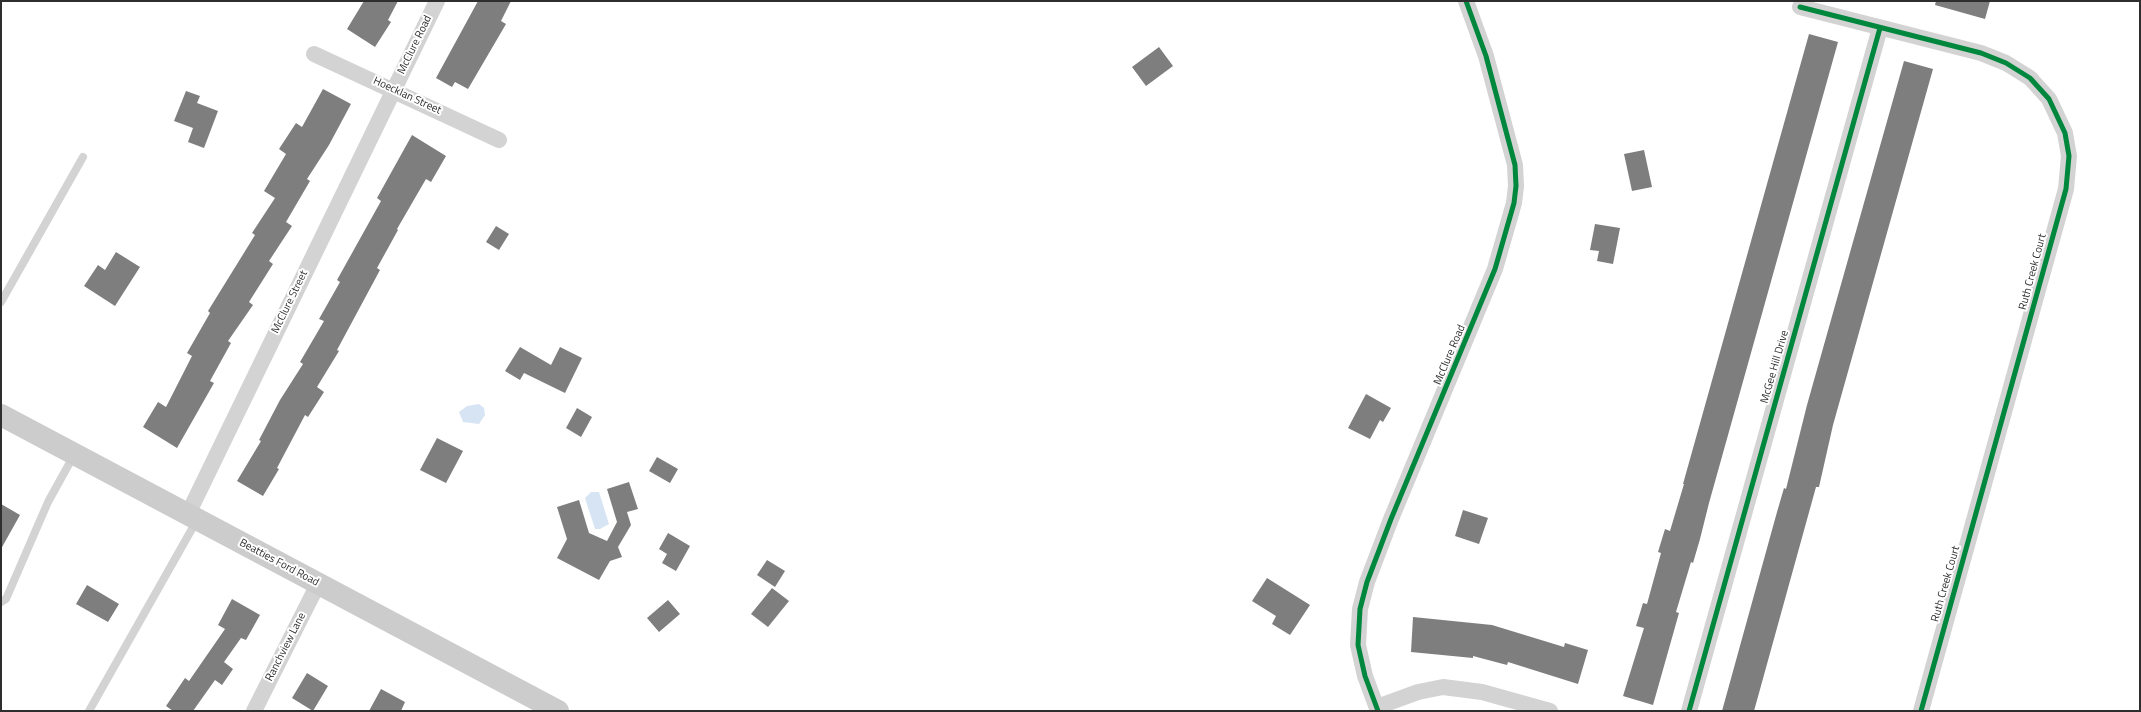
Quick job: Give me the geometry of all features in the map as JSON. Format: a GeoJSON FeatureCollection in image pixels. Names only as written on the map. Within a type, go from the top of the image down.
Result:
{"type":"FeatureCollection","features":[{"type":"Feature","properties":{"kind":"main road","name":"Beatties Ford Road"},"geometry":{"type":"LineString","coordinates":[[1,415],[558,711]]}},
{"type":"Feature","properties":{"kind":"street","name":"McClure Road"},"geometry":{"type":"LineString","coordinates":[[393,89],[437,1]]}},
{"type":"Feature","properties":{"kind":"street","name":"McClure Road"},"geometry":{"type":"LineString","coordinates":[[1377,709],[1365,676],[1358,645],[1360,609],[1367,582],[1391,519],[1492,277],[1507,231],[1514,203],[1516,186],[1515,165],[1486,56],[1466,1]]}},
{"type":"Feature","properties":{"kind":"street","name":"Ruth Creek Court"},"geometry":{"type":"LineString","coordinates":[[1800,7],[1981,53],[2019,70],[2040,88],[2056,111],[2065,133],[2069,156],[2066,190],[1921,711]]}},
{"type":"Feature","properties":{"kind":"street","name":"McGee Hill Drive"},"geometry":{"type":"LineString","coordinates":[[1689,711],[1880,28]]}},
{"type":"Feature","properties":{"kind":"street","name":"Hoecklan Street"},"geometry":{"type":"LineString","coordinates":[[314,54],[393,89],[499,140]]}},
{"type":"Feature","properties":{"kind":"street","name":"McClure Street"},"geometry":{"type":"LineString","coordinates":[[193,517],[393,89]]}},
{"type":"Feature","properties":{"kind":"street","name":"Ranchview Lane"},"geometry":{"type":"LineString","coordinates":[[254,711],[318,584]]}},
{"type":"Feature","properties":{"kind":"street"},"geometry":{"type":"LineString","coordinates":[[1377,709],[1418,692],[1443,687],[1482,692],[1550,711]]}},
{"type":"Feature","properties":{"kind":"lane"},"geometry":{"type":"LineString","coordinates":[[1,302],[83,157]]}},
{"type":"Feature","properties":{"kind":"lane"},"geometry":{"type":"LineString","coordinates":[[1,602],[6,599],[48,502],[75,454]]}},
{"type":"Feature","properties":{"kind":"lane"},"geometry":{"type":"LineString","coordinates":[[89,711],[193,517]]}},
{"type":"Feature","properties":{"kind":"water"},"geometry":{"type":"Polygon","coordinates":[[[479,404],[484,408],[485,415],[479,424],[463,422],[459,412],[467,406],[479,404]]]}},
{"type":"Feature","properties":{"kind":"water"},"geometry":{"type":"Polygon","coordinates":[[[591,492],[599,492],[609,524],[600,529],[595,529],[585,498],[591,492]]]}},
{"type":"Feature","properties":{"kind":"building"},"geometry":{"type":"Polygon","coordinates":[[[364,1],[398,1],[388,20],[391,22],[375,47],[347,29],[364,1]]]}},
{"type":"Feature","properties":{"kind":"building"},"geometry":{"type":"Polygon","coordinates":[[[478,1],[511,1],[501,21],[506,24],[468,89],[455,82],[452,87],[436,78],[478,1]]]}},
{"type":"Feature","properties":{"kind":"building"},"geometry":{"type":"Polygon","coordinates":[[[1936,1],[1990,1],[1985,19],[1935,5],[1936,1]]]}},
{"type":"Feature","properties":{"kind":"building"},"geometry":{"type":"Polygon","coordinates":[[[1809,34],[1838,42],[1700,539],[1693,563],[1691,562],[1676,612],[1679,613],[1653,705],[1623,696],[1644,628],[1636,626],[1643,603],[1647,604],[1661,553],[1658,552],[1665,529],[1670,531],[1684,484],[1809,34]]]}},
{"type":"Feature","properties":{"kind":"building"},"geometry":{"type":"Polygon","coordinates":[[[1159,47],[1173,66],[1146,86],[1132,67],[1159,47]]]}},
{"type":"Feature","properties":{"kind":"building"},"geometry":{"type":"Polygon","coordinates":[[[1904,61],[1933,69],[1833,425],[1819,487],[1816,487],[1754,711],[1722,711],[1777,512],[1784,488],[1786,489],[1807,405],[1904,61]]]}},
{"type":"Feature","properties":{"kind":"building"},"geometry":{"type":"Polygon","coordinates":[[[323,89],[351,104],[329,145],[307,179],[310,181],[286,222],[292,226],[269,261],[273,264],[249,302],[253,305],[228,341],[231,343],[210,381],[214,383],[177,448],[143,427],[158,402],[166,407],[192,356],[187,353],[210,313],[208,311],[255,235],[252,233],[275,198],[264,191],[286,154],[279,149],[296,123],[302,127],[323,89]]]}},
{"type":"Feature","properties":{"kind":"building"},"geometry":{"type":"Polygon","coordinates":[[[186,91],[200,96],[197,103],[218,111],[204,148],[188,142],[193,128],[174,121],[186,91]]]}},
{"type":"Feature","properties":{"kind":"building"},"geometry":{"type":"Polygon","coordinates":[[[412,135],[446,156],[431,182],[426,179],[397,229],[398,230],[377,268],[380,270],[337,350],[339,351],[317,387],[324,392],[308,417],[305,415],[277,468],[279,469],[263,496],[237,481],[261,441],[259,440],[280,400],[303,364],[300,362],[324,321],[319,319],[340,282],[337,280],[381,201],[377,198],[412,135]]]}},
{"type":"Feature","properties":{"kind":"building"},"geometry":{"type":"Polygon","coordinates":[[[1644,150],[1652,187],[1632,191],[1624,154],[1644,150]]]}},
{"type":"Feature","properties":{"kind":"building"},"geometry":{"type":"Polygon","coordinates":[[[1595,224],[1620,228],[1613,264],[1597,261],[1599,251],[1590,250],[1595,224]]]}},
{"type":"Feature","properties":{"kind":"building"},"geometry":{"type":"Polygon","coordinates":[[[496,226],[509,234],[499,250],[486,242],[496,226]]]}},
{"type":"Feature","properties":{"kind":"building"},"geometry":{"type":"Polygon","coordinates":[[[116,252],[140,267],[115,306],[84,286],[98,265],[105,270],[116,252]]]}},
{"type":"Feature","properties":{"kind":"building"},"geometry":{"type":"Polygon","coordinates":[[[520,347],[551,365],[560,347],[582,358],[565,393],[524,373],[520,380],[505,371],[520,347]]]}},
{"type":"Feature","properties":{"kind":"building"},"geometry":{"type":"Polygon","coordinates":[[[1366,394],[1391,408],[1383,422],[1380,420],[1370,439],[1348,428],[1366,394]]]}},
{"type":"Feature","properties":{"kind":"building"},"geometry":{"type":"Polygon","coordinates":[[[577,408],[592,417],[581,437],[566,428],[577,408]]]}},
{"type":"Feature","properties":{"kind":"building"},"geometry":{"type":"Polygon","coordinates":[[[437,438],[463,451],[446,483],[420,470],[437,438]]]}},
{"type":"Feature","properties":{"kind":"building"},"geometry":{"type":"Polygon","coordinates":[[[657,457],[678,469],[670,483],[649,471],[657,457]]]}},
{"type":"Feature","properties":{"kind":"building"},"geometry":{"type":"Polygon","coordinates":[[[629,482],[638,509],[627,512],[631,525],[618,547],[622,557],[610,561],[599,580],[557,558],[567,539],[557,507],[579,500],[589,533],[607,541],[617,522],[607,489],[629,482]]]}},
{"type":"Feature","properties":{"kind":"building"},"geometry":{"type":"Polygon","coordinates":[[[1,504],[20,515],[1,549],[1,504]]]}},
{"type":"Feature","properties":{"kind":"building"},"geometry":{"type":"Polygon","coordinates":[[[1463,510],[1488,518],[1479,544],[1455,536],[1463,510]]]}},
{"type":"Feature","properties":{"kind":"building"},"geometry":{"type":"Polygon","coordinates":[[[668,533],[690,546],[676,571],[662,563],[667,554],[659,549],[668,533]]]}},
{"type":"Feature","properties":{"kind":"building"},"geometry":{"type":"Polygon","coordinates":[[[767,560],[785,571],[775,587],[757,575],[767,560]]]}},
{"type":"Feature","properties":{"kind":"building"},"geometry":{"type":"Polygon","coordinates":[[[1267,578],[1310,605],[1290,635],[1272,624],[1276,616],[1252,601],[1267,578]]]}},
{"type":"Feature","properties":{"kind":"building"},"geometry":{"type":"Polygon","coordinates":[[[87,585],[119,604],[108,622],[76,604],[87,585]]]}},
{"type":"Feature","properties":{"kind":"building"},"geometry":{"type":"Polygon","coordinates":[[[772,588],[789,601],[768,627],[751,614],[772,588]]]}},
{"type":"Feature","properties":{"kind":"building"},"geometry":{"type":"Polygon","coordinates":[[[232,599],[260,615],[246,640],[241,638],[224,662],[233,669],[222,685],[215,680],[193,711],[173,711],[166,706],[185,678],[189,681],[225,629],[218,625],[232,599]]]}},
{"type":"Feature","properties":{"kind":"building"},"geometry":{"type":"Polygon","coordinates":[[[668,600],[680,614],[659,632],[647,618],[668,600]]]}},
{"type":"Feature","properties":{"kind":"building"},"geometry":{"type":"Polygon","coordinates":[[[1413,617],[1492,625],[1564,647],[1565,643],[1588,650],[1578,684],[1508,662],[1507,665],[1473,656],[1473,658],[1411,652],[1413,617]]]}},
{"type":"Feature","properties":{"kind":"building"},"geometry":{"type":"Polygon","coordinates":[[[307,673],[328,686],[313,711],[292,698],[307,673]]]}},
{"type":"Feature","properties":{"kind":"building"},"geometry":{"type":"Polygon","coordinates":[[[381,689],[405,702],[401,711],[369,711],[381,689]]]}},
{"type":"Feature","properties":{"kind":"cycle path"},"geometry":{"type":"LineString","coordinates":[[1378,711],[1365,676],[1358,645],[1360,609],[1367,582],[1391,519],[1495,269],[1514,203],[1516,186],[1515,165],[1486,56],[1466,1]]}},
{"type":"Feature","properties":{"kind":"cycle path"},"geometry":{"type":"LineString","coordinates":[[1800,7],[1981,53],[2006,63],[2030,78],[2049,99],[2065,133],[2069,156],[2066,189],[1921,711]]}},
{"type":"Feature","properties":{"kind":"cycle path"},"geometry":{"type":"LineString","coordinates":[[1689,711],[1880,28]]}}]}
